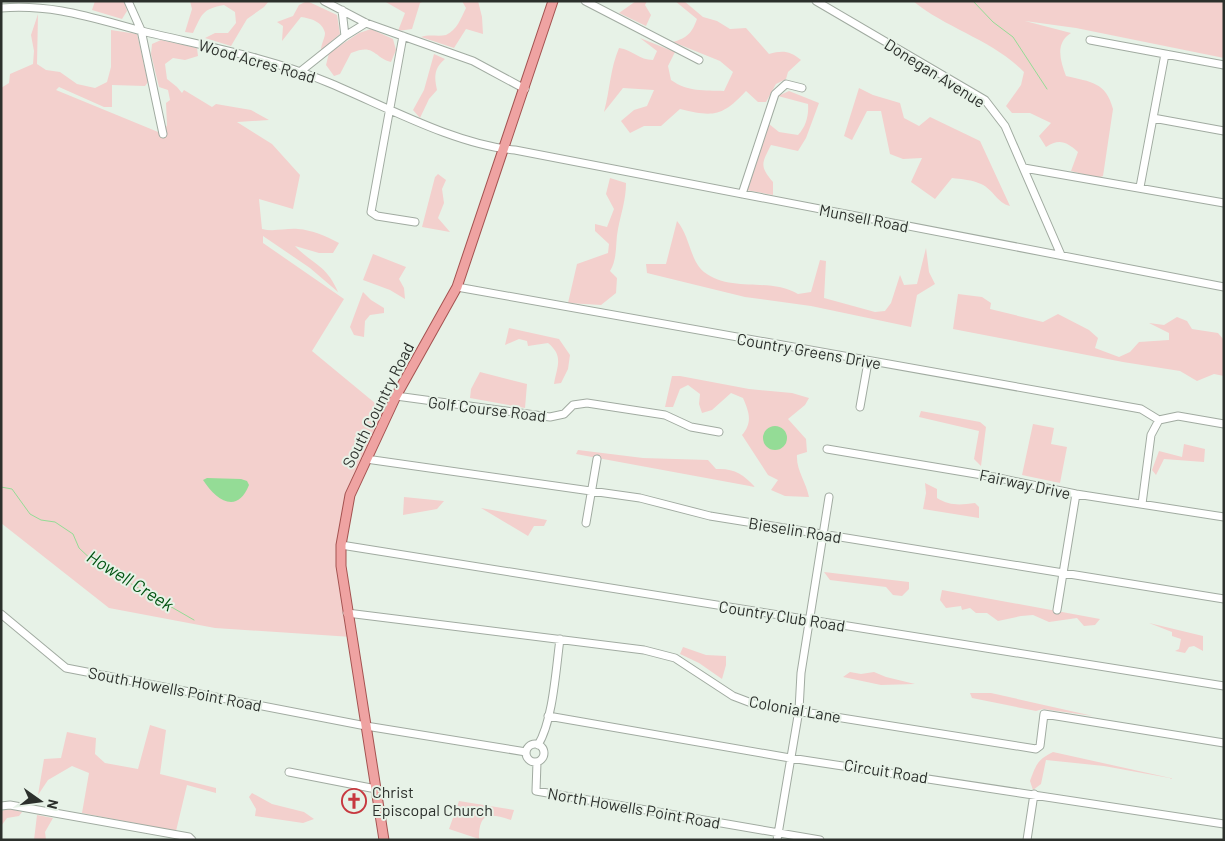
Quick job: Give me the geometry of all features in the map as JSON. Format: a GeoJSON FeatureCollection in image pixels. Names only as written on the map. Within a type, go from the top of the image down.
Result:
{"type":"FeatureCollection","features":[{"type":"Feature","properties":{"kind":"main road","name":"South Country Road"},"geometry":{"type":"LineString","coordinates":[[384,840],[341,566],[341,545],[350,495],[396,396],[456,287],[505,149],[553,1]]}},
{"type":"Feature","properties":{"kind":"street"},"geometry":{"type":"LineString","coordinates":[[128,1],[141,30],[163,134]]}},
{"type":"Feature","properties":{"kind":"street"},"geometry":{"type":"LineString","coordinates":[[324,1],[366,23],[473,61],[524,89]]}},
{"type":"Feature","properties":{"kind":"street"},"geometry":{"type":"LineString","coordinates":[[585,1],[699,60]]}},
{"type":"Feature","properties":{"kind":"street","name":"Donegan Avenue"},"geometry":{"type":"LineString","coordinates":[[816,1],[985,100],[1005,126],[1061,255]]}},
{"type":"Feature","properties":{"kind":"street","name":"Wood Acres Road"},"geometry":{"type":"LineString","coordinates":[[1,8],[49,8],[221,49],[301,71],[447,133],[505,149]]}},
{"type":"Feature","properties":{"kind":"street"},"geometry":{"type":"LineString","coordinates":[[342,10],[345,36]]}},
{"type":"Feature","properties":{"kind":"street"},"geometry":{"type":"LineString","coordinates":[[301,71],[345,36],[366,23]]}},
{"type":"Feature","properties":{"kind":"street"},"geometry":{"type":"LineString","coordinates":[[403,36],[371,212],[377,216],[415,222]]}},
{"type":"Feature","properties":{"kind":"street"},"geometry":{"type":"LineString","coordinates":[[1090,40],[1224,64]]}},
{"type":"Feature","properties":{"kind":"street"},"geometry":{"type":"LineString","coordinates":[[1140,187],[1165,54]]}},
{"type":"Feature","properties":{"kind":"street"},"geometry":{"type":"LineString","coordinates":[[742,194],[775,94],[786,84],[802,88]]}},
{"type":"Feature","properties":{"kind":"street"},"geometry":{"type":"LineString","coordinates":[[1153,118],[1224,131]]}},
{"type":"Feature","properties":{"kind":"street","name":"Munsell Road"},"geometry":{"type":"LineString","coordinates":[[505,149],[1224,287]]}},
{"type":"Feature","properties":{"kind":"street"},"geometry":{"type":"LineString","coordinates":[[1024,168],[1224,203]]}},
{"type":"Feature","properties":{"kind":"street","name":"Country Greens Drive"},"geometry":{"type":"LineString","coordinates":[[456,287],[868,362],[1141,409],[1159,420]]}},
{"type":"Feature","properties":{"kind":"street"},"geometry":{"type":"LineString","coordinates":[[860,407],[868,362]]}},
{"type":"Feature","properties":{"kind":"street","name":"Golf Course Road"},"geometry":{"type":"LineString","coordinates":[[396,396],[550,418],[564,414],[573,405],[587,403],[666,415],[691,427],[720,432]]}},
{"type":"Feature","properties":{"kind":"street"},"geometry":{"type":"LineString","coordinates":[[1142,504],[1152,435],[1159,420],[1178,416],[1224,424]]}},
{"type":"Feature","properties":{"kind":"street","name":"Fairway Drive"},"geometry":{"type":"LineString","coordinates":[[827,449],[994,477],[1076,494],[1224,518]]}},
{"type":"Feature","properties":{"kind":"street"},"geometry":{"type":"LineString","coordinates":[[586,524],[597,458]]}},
{"type":"Feature","properties":{"kind":"street","name":"Bieselin Road"},"geometry":{"type":"LineString","coordinates":[[366,459],[592,490],[640,498],[710,516],[1224,599]]}},
{"type":"Feature","properties":{"kind":"street"},"geometry":{"type":"LineString","coordinates":[[1057,610],[1076,494]]}},
{"type":"Feature","properties":{"kind":"street"},"geometry":{"type":"LineString","coordinates":[[777,837],[799,710],[801,673],[829,496]]}},
{"type":"Feature","properties":{"kind":"street","name":"Country Club Road"},"geometry":{"type":"LineString","coordinates":[[341,545],[1224,686]]}},
{"type":"Feature","properties":{"kind":"street","name":"Colonial Lane"},"geometry":{"type":"LineString","coordinates":[[347,613],[644,650],[665,655],[684,663],[742,700],[754,704],[1036,749],[1040,746],[1044,714],[1224,744]]}},
{"type":"Feature","properties":{"kind":"street","name":"South Howells Point Road"},"geometry":{"type":"LineString","coordinates":[[1,614],[66,668],[366,726]]}},
{"type":"Feature","properties":{"kind":"street"},"geometry":{"type":"LineString","coordinates":[[538,745],[543,737],[548,716],[560,639]]}},
{"type":"Feature","properties":{"kind":"street","name":"Circuit Road"},"geometry":{"type":"LineString","coordinates":[[548,716],[790,758],[1224,824]]}},
{"type":"Feature","properties":{"kind":"street"},"geometry":{"type":"LineString","coordinates":[[366,726],[526,752]]}},
{"type":"Feature","properties":{"kind":"street"},"geometry":{"type":"LineString","coordinates":[[526,752],[532,745],[538,745]]}},
{"type":"Feature","properties":{"kind":"street"},"geometry":{"type":"LineString","coordinates":[[526,752],[529,760],[537,762],[542,759],[544,753],[538,745]]}},
{"type":"Feature","properties":{"kind":"street","name":"North Howells Point Road"},"geometry":{"type":"LineString","coordinates":[[537,762],[536,791],[777,837],[820,840]]}},
{"type":"Feature","properties":{"kind":"street"},"geometry":{"type":"LineString","coordinates":[[289,772],[376,789]]}},
{"type":"Feature","properties":{"kind":"street"},"geometry":{"type":"LineString","coordinates":[[1027,840],[1034,794]]}},
{"type":"Feature","properties":{"kind":"street"},"geometry":{"type":"LineString","coordinates":[[1,806],[10,805],[189,837],[192,840]]}},
{"type":"Feature","properties":{"kind":"shaded area"},"geometry":{"type":"Polygon","coordinates":[[[95,1],[124,1],[127,11],[122,19],[92,10],[95,1]]]}},
{"type":"Feature","properties":{"kind":"shaded area"},"geometry":{"type":"Polygon","coordinates":[[[190,1],[269,1],[247,19],[231,46],[205,38],[215,33],[228,33],[236,23],[235,12],[224,5],[211,8],[201,17],[193,33],[185,32],[192,9],[190,1]]]}},
{"type":"Feature","properties":{"kind":"shaded area"},"geometry":{"type":"Polygon","coordinates":[[[307,1],[337,15],[340,34],[321,50],[325,35],[324,29],[319,23],[308,18],[301,17],[282,41],[283,26],[277,22],[293,16],[299,5],[307,1]]]}},
{"type":"Feature","properties":{"kind":"shaded area"},"geometry":{"type":"Polygon","coordinates":[[[384,1],[424,1],[420,3],[412,29],[398,31],[405,13],[384,1]]]}},
{"type":"Feature","properties":{"kind":"shaded area"},"geometry":{"type":"Polygon","coordinates":[[[462,1],[478,1],[482,17],[483,34],[466,29],[454,48],[421,37],[440,36],[450,33],[466,8],[462,1]]]}},
{"type":"Feature","properties":{"kind":"shaded area"},"geometry":{"type":"Polygon","coordinates":[[[636,1],[647,1],[645,5],[651,15],[646,26],[619,13],[636,1]]]}},
{"type":"Feature","properties":{"kind":"shaded area"},"geometry":{"type":"Polygon","coordinates":[[[675,1],[684,1],[703,17],[717,21],[730,29],[746,28],[769,54],[786,52],[801,60],[788,72],[786,79],[776,84],[766,102],[758,102],[746,91],[730,106],[716,113],[709,114],[680,109],[661,126],[644,126],[630,133],[621,121],[634,110],[647,106],[654,90],[623,88],[604,112],[619,48],[648,60],[653,60],[657,51],[640,38],[675,52],[668,66],[671,80],[684,87],[724,91],[733,72],[720,61],[673,42],[682,39],[688,34],[697,19],[675,1]]]}},
{"type":"Feature","properties":{"kind":"shaded area"},"geometry":{"type":"Polygon","coordinates":[[[913,1],[1224,1],[1224,58],[1076,28],[1025,21],[1071,33],[1063,42],[1060,52],[1066,76],[1090,82],[1102,88],[1110,100],[1113,109],[1103,176],[1098,178],[1071,171],[1078,152],[1070,146],[1059,142],[1046,147],[1039,136],[1051,123],[1030,113],[1012,113],[1006,106],[1021,85],[1024,72],[998,51],[926,11],[913,1]]]}},
{"type":"Feature","properties":{"kind":"shaded area"},"geometry":{"type":"Polygon","coordinates":[[[38,14],[37,64],[46,70],[60,72],[77,84],[95,88],[107,82],[111,67],[111,30],[137,34],[148,82],[145,86],[112,85],[112,107],[104,107],[59,87],[56,90],[163,134],[167,125],[166,103],[170,100],[168,90],[159,87],[151,54],[152,44],[161,40],[197,48],[198,56],[185,60],[173,58],[165,64],[167,79],[182,93],[184,90],[212,107],[216,104],[251,110],[269,120],[237,122],[272,144],[300,175],[293,209],[259,199],[262,229],[303,230],[319,234],[339,243],[333,253],[319,253],[295,246],[324,270],[338,292],[310,268],[263,236],[263,243],[344,299],[312,351],[387,413],[350,495],[341,545],[352,637],[215,628],[109,608],[1,523],[1,88],[9,83],[10,74],[33,64],[34,51],[31,35],[38,14]]]}},
{"type":"Feature","properties":{"kind":"shaded area"},"geometry":{"type":"Polygon","coordinates":[[[371,29],[393,39],[396,50],[391,62],[369,50],[359,50],[351,53],[340,74],[334,76],[326,65],[329,53],[359,33],[371,29]]]}},
{"type":"Feature","properties":{"kind":"shaded area"},"geometry":{"type":"Polygon","coordinates":[[[434,54],[445,59],[436,73],[437,90],[429,99],[420,118],[413,110],[424,90],[434,54]]]}},
{"type":"Feature","properties":{"kind":"shaded area"},"geometry":{"type":"Polygon","coordinates":[[[859,88],[873,95],[900,103],[904,118],[919,126],[930,117],[980,141],[1010,206],[1002,202],[985,186],[971,181],[952,178],[935,199],[911,182],[922,158],[903,159],[890,154],[881,111],[867,111],[852,140],[844,136],[859,88]]]}},
{"type":"Feature","properties":{"kind":"shaded area"},"geometry":{"type":"Polygon","coordinates":[[[789,91],[819,103],[806,138],[798,151],[771,145],[763,164],[773,182],[773,195],[746,190],[769,124],[779,132],[798,135],[805,125],[808,104],[778,96],[789,91]]]}},
{"type":"Feature","properties":{"kind":"shaded area"},"geometry":{"type":"Polygon","coordinates":[[[438,174],[446,180],[442,189],[444,203],[438,218],[450,232],[422,227],[435,177],[438,174]]]}},
{"type":"Feature","properties":{"kind":"shaded area"},"geometry":{"type":"Polygon","coordinates":[[[610,178],[626,183],[615,256],[610,271],[617,278],[616,293],[601,305],[568,303],[577,264],[608,253],[609,244],[595,231],[595,224],[607,227],[614,209],[606,194],[610,178]]]}},
{"type":"Feature","properties":{"kind":"shaded area"},"geometry":{"type":"Polygon","coordinates":[[[677,221],[685,234],[699,267],[704,272],[726,282],[775,286],[798,294],[811,292],[820,260],[826,261],[824,298],[875,312],[885,311],[891,303],[900,275],[904,285],[917,284],[926,248],[929,272],[935,284],[917,295],[911,327],[811,306],[745,297],[647,273],[646,264],[666,264],[677,221]]]}},
{"type":"Feature","properties":{"kind":"shaded area"},"geometry":{"type":"Polygon","coordinates":[[[373,254],[406,267],[399,279],[404,288],[405,299],[390,290],[363,280],[373,254]]]}},
{"type":"Feature","properties":{"kind":"shaded area"},"geometry":{"type":"Polygon","coordinates":[[[363,292],[371,300],[384,308],[384,313],[370,315],[365,321],[364,337],[354,335],[350,327],[363,292]]]}},
{"type":"Feature","properties":{"kind":"shaded area"},"geometry":{"type":"Polygon","coordinates":[[[958,294],[982,297],[991,303],[990,309],[1043,322],[1058,314],[1089,330],[1098,338],[1095,348],[1119,357],[1130,352],[1139,342],[1169,340],[1169,333],[1149,323],[1164,325],[1177,317],[1187,321],[1192,329],[1218,333],[1224,340],[1224,376],[1214,374],[1197,381],[1180,371],[1123,362],[953,329],[958,294]]]}},
{"type":"Feature","properties":{"kind":"shaded area"},"geometry":{"type":"Polygon","coordinates":[[[509,328],[559,339],[570,355],[568,369],[561,383],[554,384],[558,357],[553,348],[548,343],[528,346],[527,341],[519,339],[505,345],[509,328]]]}},
{"type":"Feature","properties":{"kind":"shaded area"},"geometry":{"type":"Polygon","coordinates":[[[480,372],[527,384],[525,408],[470,398],[471,389],[480,372]]]}},
{"type":"Feature","properties":{"kind":"shaded area"},"geometry":{"type":"Polygon","coordinates":[[[672,376],[749,389],[792,393],[809,398],[805,405],[788,419],[806,439],[807,452],[797,455],[797,460],[809,497],[785,496],[771,490],[778,480],[768,475],[742,435],[749,421],[743,398],[731,393],[712,410],[702,413],[699,404],[700,394],[688,385],[680,389],[673,407],[665,407],[672,376]]]}},
{"type":"Feature","properties":{"kind":"shaded area"},"geometry":{"type":"Polygon","coordinates":[[[921,411],[980,422],[986,427],[981,466],[974,459],[979,431],[919,417],[921,411]]]}},
{"type":"Feature","properties":{"kind":"shaded area"},"geometry":{"type":"Polygon","coordinates":[[[1033,424],[1054,428],[1051,444],[1067,447],[1060,483],[1022,475],[1033,424]]]}},
{"type":"Feature","properties":{"kind":"shaded area"},"geometry":{"type":"Polygon","coordinates":[[[775,426],[783,430],[787,438],[783,446],[775,450],[767,446],[763,438],[767,430],[775,426]]]}},
{"type":"Feature","properties":{"kind":"shaded area"},"geometry":{"type":"Polygon","coordinates":[[[1184,444],[1205,449],[1204,462],[1164,459],[1156,475],[1152,470],[1159,451],[1182,457],[1184,444]]]}},
{"type":"Feature","properties":{"kind":"shaded area"},"geometry":{"type":"Polygon","coordinates":[[[578,450],[643,458],[708,460],[716,469],[738,473],[755,487],[576,454],[578,450]]]}},
{"type":"Feature","properties":{"kind":"shaded area"},"geometry":{"type":"Polygon","coordinates":[[[207,478],[241,479],[247,481],[249,485],[239,500],[233,502],[226,501],[208,487],[203,480],[207,478]]]}},
{"type":"Feature","properties":{"kind":"shaded area"},"geometry":{"type":"Polygon","coordinates":[[[925,483],[937,489],[937,498],[951,504],[975,503],[979,507],[979,518],[923,509],[926,493],[925,483]]]}},
{"type":"Feature","properties":{"kind":"shaded area"},"geometry":{"type":"Polygon","coordinates":[[[404,497],[444,501],[437,509],[403,515],[404,497]]]}},
{"type":"Feature","properties":{"kind":"shaded area"},"geometry":{"type":"Polygon","coordinates":[[[481,508],[547,520],[544,526],[534,526],[528,536],[481,508]]]}},
{"type":"Feature","properties":{"kind":"shaded area"},"geometry":{"type":"Polygon","coordinates":[[[824,572],[909,582],[909,589],[902,596],[893,595],[886,587],[830,580],[824,572]]]}},
{"type":"Feature","properties":{"kind":"shaded area"},"geometry":{"type":"Polygon","coordinates":[[[942,590],[1100,619],[1095,625],[1084,626],[1077,618],[1049,622],[1033,615],[998,621],[987,613],[976,613],[970,608],[962,610],[961,606],[946,608],[940,600],[942,590]]]}},
{"type":"Feature","properties":{"kind":"shaded area"},"geometry":{"type":"Polygon","coordinates":[[[1149,623],[1203,636],[1203,651],[1194,646],[1189,647],[1185,653],[1175,651],[1179,649],[1181,639],[1172,636],[1172,632],[1149,623]]]}},
{"type":"Feature","properties":{"kind":"shaded area"},"geometry":{"type":"Polygon","coordinates":[[[683,647],[706,655],[726,656],[726,665],[722,679],[699,663],[680,654],[683,647]]]}},
{"type":"Feature","properties":{"kind":"shaded area"},"geometry":{"type":"Polygon","coordinates":[[[850,672],[861,674],[874,672],[915,684],[881,685],[843,677],[850,672]]]}},
{"type":"Feature","properties":{"kind":"shaded area"},"geometry":{"type":"Polygon","coordinates":[[[970,693],[991,693],[1093,716],[1043,709],[1036,711],[972,698],[970,693]]]}},
{"type":"Feature","properties":{"kind":"shaded area"},"geometry":{"type":"Polygon","coordinates":[[[150,725],[166,730],[160,774],[216,788],[216,793],[187,785],[176,831],[82,813],[89,773],[72,766],[48,780],[38,795],[44,759],[61,758],[67,732],[96,738],[95,754],[105,763],[138,769],[150,725]]]}},
{"type":"Feature","properties":{"kind":"shaded area"},"geometry":{"type":"Polygon","coordinates":[[[1053,752],[1175,779],[1104,766],[1046,760],[1041,784],[1033,790],[1030,781],[1036,767],[1040,760],[1053,752]]]}},
{"type":"Feature","properties":{"kind":"shaded area"},"geometry":{"type":"Polygon","coordinates":[[[252,793],[272,804],[304,812],[314,819],[303,823],[255,816],[256,809],[249,797],[252,793]]]}},
{"type":"Feature","properties":{"kind":"shaded area"},"geometry":{"type":"Polygon","coordinates":[[[459,801],[514,810],[511,820],[497,816],[483,819],[479,830],[479,839],[449,829],[459,801]]]}},
{"type":"Feature","properties":{"kind":"shaded area"},"geometry":{"type":"Polygon","coordinates":[[[7,808],[22,812],[19,816],[7,818],[1,826],[1,812],[7,808]]]}},
{"type":"Feature","properties":{"kind":"shaded area"},"geometry":{"type":"Polygon","coordinates":[[[37,815],[53,818],[45,832],[46,840],[34,840],[37,815]]]}},
{"type":"Feature","properties":{"kind":"waterway"},"geometry":{"type":"LineString","coordinates":[[973,1],[993,22],[1013,37],[1047,89]]}},
{"type":"Feature","properties":{"kind":"waterway","name":"Howell Creek"},"geometry":{"type":"LineString","coordinates":[[1,487],[12,489],[30,514],[41,520],[55,522],[73,534],[79,548],[95,563],[194,620]]}},
{"type":"Feature","properties":{"kind":"place","name":"Christ Episcopal Church"},"geometry":{"type":"Point","coordinates":[354,801]}}]}
